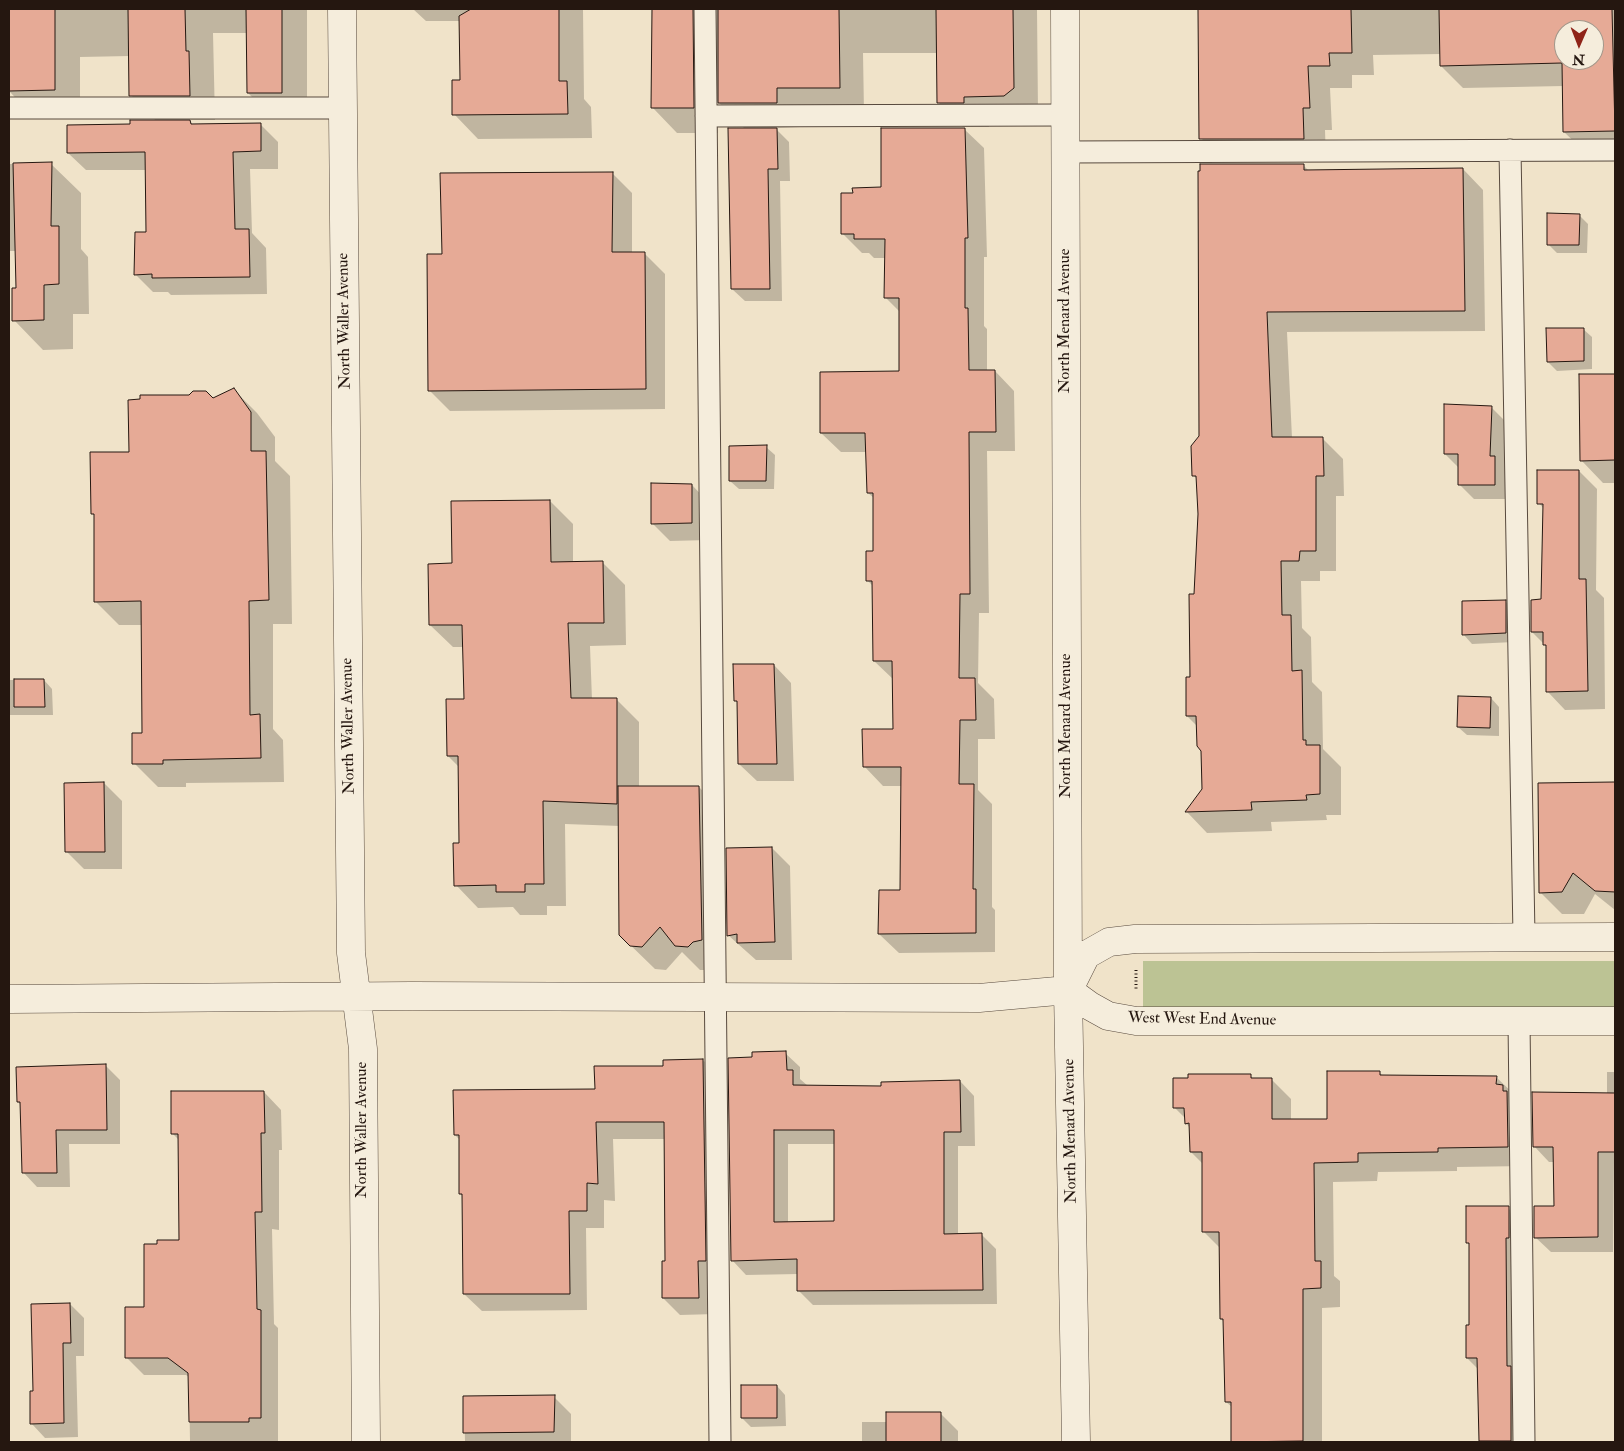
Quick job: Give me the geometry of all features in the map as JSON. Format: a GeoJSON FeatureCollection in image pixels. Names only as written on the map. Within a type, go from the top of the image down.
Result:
{"type":"FeatureCollection","features":[{"type":"Feature","properties":{"kind":"street","name":"North Waller Avenue"},"geometry":{"type":"LineString","coordinates":[[342,9],[351,953],[363,1049],[366,1442]]}},
{"type":"Feature","properties":{"kind":"street","name":"North Menard Avenue"},"geometry":{"type":"LineString","coordinates":[[1065,9],[1068,990],[1076,1442]]}},
{"type":"Feature","properties":{"kind":"street"},"geometry":{"type":"LineString","coordinates":[[9,999],[356,996],[979,998],[1068,990],[1086,955],[1109,942],[1135,939],[1615,937]]}},
{"type":"Feature","properties":{"kind":"street","name":"West West End Avenue"},"geometry":{"type":"LineString","coordinates":[[1068,990],[1108,1016],[1136,1021],[1615,1021]]}},
{"type":"Feature","properties":{"kind":"lane"},"geometry":{"type":"LineString","coordinates":[[705,9],[720,1442]]}},
{"type":"Feature","properties":{"kind":"lane"},"geometry":{"type":"LineString","coordinates":[[9,108],[343,108]]}},
{"type":"Feature","properties":{"kind":"lane"},"geometry":{"type":"LineString","coordinates":[[706,116],[1065,115]]}},
{"type":"Feature","properties":{"kind":"lane"},"geometry":{"type":"LineString","coordinates":[[1510,150],[1524,936]]}},
{"type":"Feature","properties":{"kind":"lane"},"geometry":{"type":"LineString","coordinates":[[1065,152],[1615,150]]}},
{"type":"Feature","properties":{"kind":"lane"},"geometry":{"type":"LineString","coordinates":[[1519,1021],[1524,1442]]}},
{"type":"Feature","properties":{"kind":"path"},"geometry":{"type":"LineString","coordinates":[[1136,969],[1136,998]]}},
{"type":"Feature","properties":{"kind":"green space"},"geometry":{"type":"Polygon","coordinates":[[[1143,961],[1615,961],[1615,1008],[1143,1008],[1143,961]]]}},
{"type":"Feature","properties":{"kind":"building"},"geometry":{"type":"Polygon","coordinates":[[[9,9],[55,9],[55,90],[9,91],[9,9]]]}},
{"type":"Feature","properties":{"kind":"building"},"geometry":{"type":"Polygon","coordinates":[[[128,9],[185,9],[186,51],[189,51],[190,96],[129,96],[128,9]]]}},
{"type":"Feature","properties":{"kind":"building"},"geometry":{"type":"Polygon","coordinates":[[[246,9],[282,9],[282,93],[247,93],[246,9]]]}},
{"type":"Feature","properties":{"kind":"building"},"geometry":{"type":"Polygon","coordinates":[[[471,9],[559,9],[559,81],[567,81],[568,114],[452,115],[452,80],[460,80],[459,16],[471,9]]]}},
{"type":"Feature","properties":{"kind":"building"},"geometry":{"type":"Polygon","coordinates":[[[652,9],[693,9],[694,108],[651,108],[652,9]]]}},
{"type":"Feature","properties":{"kind":"building"},"geometry":{"type":"Polygon","coordinates":[[[718,9],[839,9],[840,88],[777,88],[777,103],[718,103],[718,9]]]}},
{"type":"Feature","properties":{"kind":"building"},"geometry":{"type":"Polygon","coordinates":[[[936,9],[1013,9],[1014,88],[1004,96],[964,97],[964,103],[937,103],[936,9]]]}},
{"type":"Feature","properties":{"kind":"building"},"geometry":{"type":"Polygon","coordinates":[[[1198,9],[1351,9],[1352,53],[1329,53],[1330,66],[1308,66],[1310,108],[1303,108],[1304,139],[1199,139],[1198,9]]]}},
{"type":"Feature","properties":{"kind":"building"},"geometry":{"type":"Polygon","coordinates":[[[1439,9],[1612,9],[1615,131],[1563,132],[1562,70],[1604,70],[1604,20],[1554,20],[1554,63],[1440,66],[1439,9]]]}},
{"type":"Feature","properties":{"kind":"building"},"geometry":{"type":"Polygon","coordinates":[[[130,120],[190,120],[191,124],[261,123],[261,151],[233,152],[235,229],[249,229],[250,277],[152,278],[152,274],[134,275],[135,232],[146,232],[145,152],[67,153],[67,125],[130,124],[130,120]]]}},
{"type":"Feature","properties":{"kind":"building"},"geometry":{"type":"Polygon","coordinates":[[[728,128],[777,128],[778,169],[768,169],[770,289],[731,289],[728,128]]]}},
{"type":"Feature","properties":{"kind":"building"},"geometry":{"type":"Polygon","coordinates":[[[881,128],[965,128],[968,238],[965,238],[965,308],[968,308],[969,370],[995,370],[996,432],[969,432],[970,594],[960,594],[959,678],[975,678],[976,720],[960,720],[959,784],[974,784],[973,889],[976,889],[976,933],[878,934],[879,890],[900,890],[901,767],[863,767],[862,729],[893,729],[892,661],[873,661],[872,581],[866,581],[866,551],[873,551],[873,493],[867,493],[865,433],[820,433],[820,372],[899,371],[899,298],[884,298],[885,239],[854,239],[854,234],[841,234],[841,193],[853,193],[852,188],[881,187],[881,128]]]}},
{"type":"Feature","properties":{"kind":"building"},"geometry":{"type":"Polygon","coordinates":[[[52,162],[51,226],[59,226],[59,284],[44,285],[44,320],[12,321],[12,288],[16,288],[13,163],[52,162]]]}},
{"type":"Feature","properties":{"kind":"building"},"geometry":{"type":"Polygon","coordinates":[[[1200,164],[1304,164],[1304,170],[1463,168],[1465,311],[1267,312],[1272,437],[1323,437],[1324,476],[1316,476],[1316,551],[1300,551],[1299,561],[1281,561],[1282,615],[1291,615],[1292,671],[1302,670],[1303,740],[1306,740],[1306,745],[1320,745],[1320,794],[1306,795],[1307,800],[1251,802],[1252,810],[1185,812],[1202,789],[1201,751],[1197,746],[1196,716],[1186,716],[1186,677],[1190,677],[1189,594],[1194,594],[1198,514],[1196,476],[1192,476],[1191,446],[1199,436],[1198,171],[1200,171],[1200,164]]]}},
{"type":"Feature","properties":{"kind":"building"},"geometry":{"type":"Polygon","coordinates":[[[613,172],[612,252],[645,252],[646,389],[428,391],[427,254],[442,254],[440,173],[613,172]]]}},
{"type":"Feature","properties":{"kind":"building"},"geometry":{"type":"Polygon","coordinates":[[[1547,213],[1580,214],[1579,245],[1547,245],[1547,213]]]}},
{"type":"Feature","properties":{"kind":"building"},"geometry":{"type":"Polygon","coordinates":[[[1546,328],[1584,328],[1584,361],[1547,362],[1546,328]]]}},
{"type":"Feature","properties":{"kind":"building"},"geometry":{"type":"Polygon","coordinates":[[[1579,374],[1615,374],[1615,460],[1580,461],[1579,374]]]}},
{"type":"Feature","properties":{"kind":"building"},"geometry":{"type":"Polygon","coordinates":[[[234,388],[251,412],[251,451],[266,451],[269,600],[249,601],[250,715],[260,714],[261,758],[163,760],[163,764],[132,764],[132,733],[142,733],[141,601],[94,602],[94,514],[91,514],[90,452],[129,452],[128,400],[140,399],[140,395],[189,395],[193,391],[206,391],[213,398],[234,388]]]}},
{"type":"Feature","properties":{"kind":"building"},"geometry":{"type":"Polygon","coordinates":[[[1444,404],[1492,406],[1490,456],[1495,456],[1495,485],[1458,485],[1458,454],[1444,454],[1444,404]]]}},
{"type":"Feature","properties":{"kind":"building"},"geometry":{"type":"Polygon","coordinates":[[[767,445],[766,481],[729,481],[729,446],[767,445]]]}},
{"type":"Feature","properties":{"kind":"building"},"geometry":{"type":"Polygon","coordinates":[[[1537,470],[1579,470],[1579,579],[1586,579],[1588,691],[1546,692],[1546,645],[1543,645],[1543,632],[1531,632],[1531,600],[1541,599],[1543,504],[1537,504],[1537,470]]]}},
{"type":"Feature","properties":{"kind":"building"},"geometry":{"type":"Polygon","coordinates":[[[651,483],[692,484],[692,523],[651,524],[651,483]]]}},
{"type":"Feature","properties":{"kind":"building"},"geometry":{"type":"Polygon","coordinates":[[[550,500],[551,562],[603,561],[604,623],[568,623],[571,698],[617,698],[617,804],[543,801],[544,884],[525,884],[525,892],[496,892],[496,885],[454,886],[453,843],[459,843],[458,756],[447,756],[446,699],[464,699],[462,625],[429,625],[428,564],[452,563],[451,501],[550,500]]]}},
{"type":"Feature","properties":{"kind":"building"},"geometry":{"type":"Polygon","coordinates":[[[1506,600],[1506,633],[1462,635],[1462,601],[1506,600]]]}},
{"type":"Feature","properties":{"kind":"building"},"geometry":{"type":"Polygon","coordinates":[[[733,664],[774,664],[777,764],[738,764],[737,701],[734,701],[733,664]]]}},
{"type":"Feature","properties":{"kind":"building"},"geometry":{"type":"Polygon","coordinates":[[[14,679],[44,679],[45,707],[14,707],[14,679]]]}},
{"type":"Feature","properties":{"kind":"building"},"geometry":{"type":"Polygon","coordinates":[[[1458,696],[1491,697],[1490,728],[1457,727],[1458,696]]]}},
{"type":"Feature","properties":{"kind":"building"},"geometry":{"type":"Polygon","coordinates":[[[104,782],[105,852],[65,852],[64,783],[104,782]]]}},
{"type":"Feature","properties":{"kind":"building"},"geometry":{"type":"Polygon","coordinates":[[[1615,782],[1615,892],[1595,891],[1573,873],[1562,892],[1539,893],[1538,783],[1615,782]]]}},
{"type":"Feature","properties":{"kind":"building"},"geometry":{"type":"Polygon","coordinates":[[[618,786],[699,786],[702,940],[693,942],[688,947],[675,946],[660,927],[642,947],[630,946],[619,935],[618,786]]]}},
{"type":"Feature","properties":{"kind":"building"},"geometry":{"type":"Polygon","coordinates":[[[772,847],[775,942],[737,943],[737,934],[727,936],[726,848],[772,847]]]}},
{"type":"Feature","properties":{"kind":"building"},"geometry":{"type":"Polygon","coordinates":[[[786,1051],[787,1070],[793,1070],[793,1085],[881,1086],[881,1082],[960,1080],[961,1132],[944,1132],[944,1234],[982,1233],[983,1290],[797,1291],[797,1259],[731,1261],[728,1058],[752,1057],[752,1052],[786,1051]],[[774,1130],[774,1222],[834,1221],[834,1130],[774,1130]]]}},
{"type":"Feature","properties":{"kind":"building"},"geometry":{"type":"Polygon","coordinates":[[[703,1059],[706,1261],[698,1261],[699,1298],[662,1298],[662,1261],[665,1261],[664,1122],[596,1122],[598,1184],[587,1183],[587,1211],[569,1211],[570,1294],[463,1294],[462,1194],[459,1194],[459,1135],[454,1135],[453,1090],[595,1089],[594,1066],[663,1066],[663,1060],[703,1059]]]}},
{"type":"Feature","properties":{"kind":"building"},"geometry":{"type":"Polygon","coordinates":[[[106,1064],[107,1130],[56,1130],[57,1173],[22,1173],[20,1102],[17,1102],[16,1067],[106,1064]]]}},
{"type":"Feature","properties":{"kind":"building"},"geometry":{"type":"Polygon","coordinates":[[[1327,1071],[1380,1071],[1380,1075],[1497,1076],[1496,1084],[1503,1085],[1503,1091],[1507,1091],[1508,1147],[1438,1148],[1438,1152],[1358,1153],[1358,1162],[1314,1163],[1315,1261],[1321,1261],[1321,1288],[1303,1289],[1303,1441],[1231,1442],[1231,1402],[1225,1402],[1223,1319],[1220,1319],[1219,1232],[1202,1232],[1202,1152],[1190,1152],[1189,1123],[1185,1124],[1184,1108],[1173,1108],[1173,1078],[1188,1078],[1188,1074],[1251,1074],[1251,1078],[1272,1078],[1272,1119],[1327,1119],[1327,1071]]]}},
{"type":"Feature","properties":{"kind":"building"},"geometry":{"type":"Polygon","coordinates":[[[171,1091],[264,1091],[265,1133],[261,1133],[262,1212],[255,1212],[257,1309],[261,1310],[261,1418],[249,1418],[249,1422],[189,1422],[188,1373],[168,1358],[125,1358],[125,1307],[144,1307],[144,1244],[157,1244],[157,1240],[179,1240],[178,1134],[171,1134],[171,1091]]]}},
{"type":"Feature","properties":{"kind":"building"},"geometry":{"type":"Polygon","coordinates":[[[1532,1092],[1615,1093],[1615,1152],[1598,1152],[1598,1237],[1534,1238],[1534,1206],[1554,1206],[1553,1147],[1533,1147],[1532,1092]]]}},
{"type":"Feature","properties":{"kind":"building"},"geometry":{"type":"Polygon","coordinates":[[[1466,1206],[1509,1206],[1509,1238],[1506,1238],[1507,1366],[1511,1366],[1511,1441],[1479,1441],[1477,1358],[1466,1358],[1466,1325],[1469,1325],[1469,1243],[1466,1243],[1466,1206]]]}},
{"type":"Feature","properties":{"kind":"building"},"geometry":{"type":"Polygon","coordinates":[[[70,1303],[71,1343],[63,1343],[64,1423],[30,1424],[30,1391],[33,1391],[31,1304],[70,1303]]]}},
{"type":"Feature","properties":{"kind":"building"},"geometry":{"type":"Polygon","coordinates":[[[741,1385],[777,1385],[777,1418],[741,1418],[741,1385]]]}},
{"type":"Feature","properties":{"kind":"building"},"geometry":{"type":"Polygon","coordinates":[[[555,1395],[554,1432],[463,1433],[463,1396],[555,1395]]]}},
{"type":"Feature","properties":{"kind":"building"},"geometry":{"type":"Polygon","coordinates":[[[886,1412],[941,1412],[941,1442],[886,1442],[886,1412]]]}}]}
